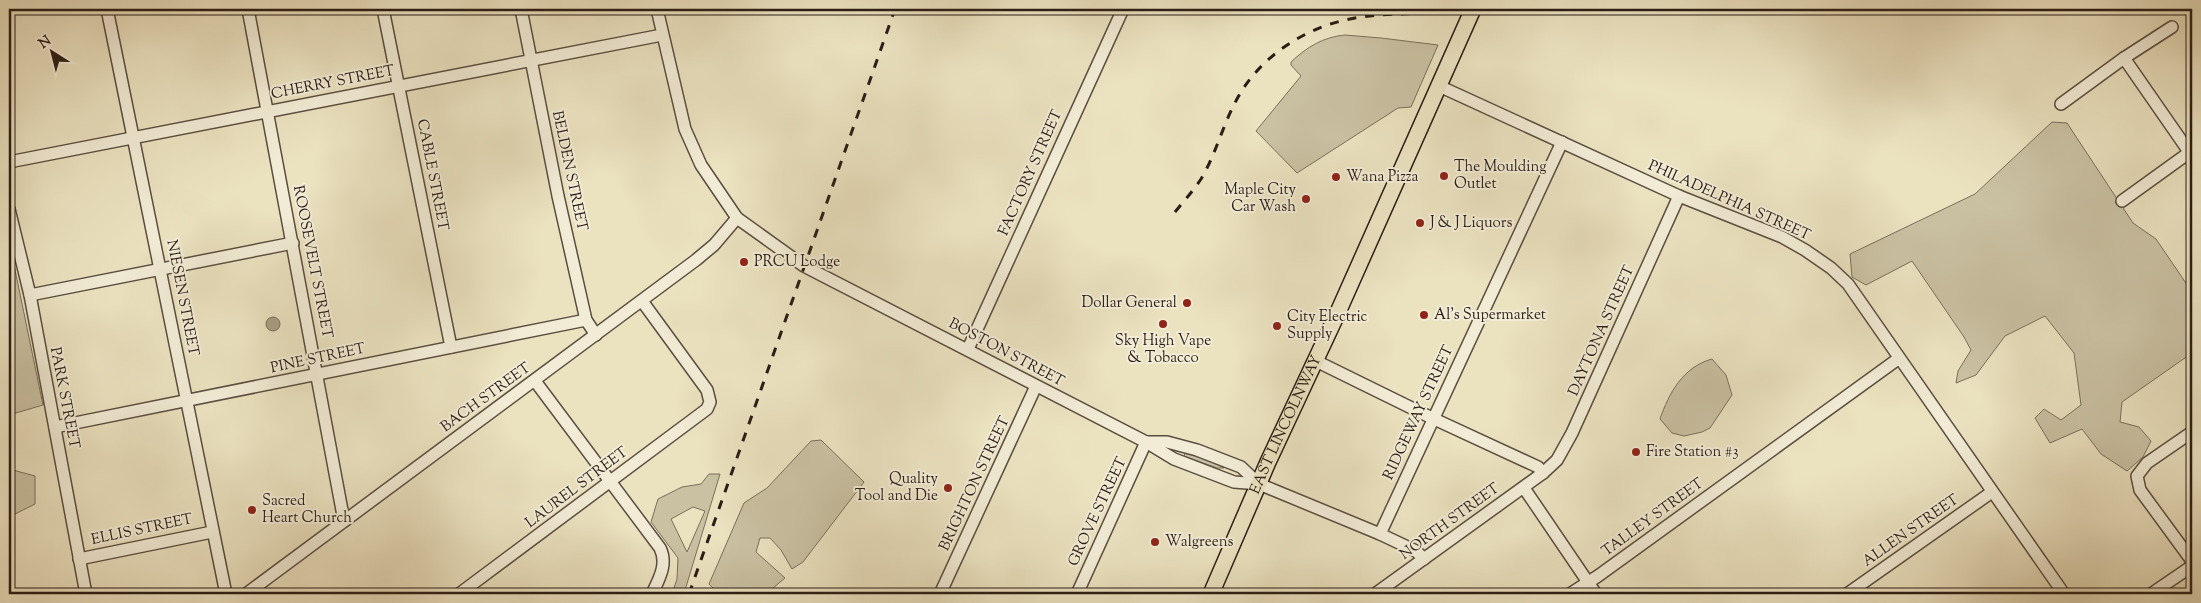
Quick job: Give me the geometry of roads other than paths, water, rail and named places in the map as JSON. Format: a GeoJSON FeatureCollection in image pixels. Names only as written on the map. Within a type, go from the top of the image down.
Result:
{"type":"FeatureCollection","features":[{"type":"Feature","properties":{"kind":"main road","name":"EAST LINCOLNWAY"},"geometry":{"type":"LineString","coordinates":[[1211,594],[1473,9]]}},
{"type":"Feature","properties":{"kind":"street","name":"NIESEN STREET"},"geometry":{"type":"LineString","coordinates":[[108,9],[226,594]]}},
{"type":"Feature","properties":{"kind":"street","name":"ROOSEVELT STREET"},"geometry":{"type":"LineString","coordinates":[[248,9],[318,374],[344,521]]}},
{"type":"Feature","properties":{"kind":"street","name":"CABLE STREET"},"geometry":{"type":"LineString","coordinates":[[384,9],[451,347]]}},
{"type":"Feature","properties":{"kind":"street","name":"BELDEN STREET"},"geometry":{"type":"LineString","coordinates":[[522,9],[558,196],[586,320],[596,335]]}},
{"type":"Feature","properties":{"kind":"street"},"geometry":{"type":"LineString","coordinates":[[657,9],[685,129],[701,165],[737,218]]}},
{"type":"Feature","properties":{"kind":"street","name":"FACTORY STREET"},"geometry":{"type":"LineString","coordinates":[[968,349],[1122,9]]}},
{"type":"Feature","properties":{"kind":"street"},"geometry":{"type":"LineString","coordinates":[[2061,104],[2124,58],[2172,27]]}},
{"type":"Feature","properties":{"kind":"street","name":"CHERRY STREET"},"geometry":{"type":"LineString","coordinates":[[9,162],[662,34]]}},
{"type":"Feature","properties":{"kind":"street"},"geometry":{"type":"LineString","coordinates":[[2122,200],[2191,154],[2124,58]]}},
{"type":"Feature","properties":{"kind":"street","name":"PHILADELPHIA STREET"},"geometry":{"type":"LineString","coordinates":[[1439,86],[1679,196],[1782,237],[1831,268],[1848,284],[1898,359],[2064,594]]}},
{"type":"Feature","properties":{"kind":"street","name":"RIDGEWAY STREET"},"geometry":{"type":"LineString","coordinates":[[1380,534],[1432,418],[1562,142]]}},
{"type":"Feature","properties":{"kind":"street","name":"DAYTONA STREET"},"geometry":{"type":"LineString","coordinates":[[1543,473],[1557,460],[1569,439],[1679,196]]}},
{"type":"Feature","properties":{"kind":"street","name":"PARK STREET"},"geometry":{"type":"LineString","coordinates":[[9,209],[30,295],[86,594]]}},
{"type":"Feature","properties":{"kind":"street","name":"BOSTON STREET"},"geometry":{"type":"LineString","coordinates":[[737,218],[776,246],[823,269],[852,289],[1146,442],[1174,459],[1234,482],[1259,484],[1416,550],[1424,559]]}},
{"type":"Feature","properties":{"kind":"street","name":"BACH STREET"},"geometry":{"type":"LineString","coordinates":[[246,594],[704,254],[737,218]]}},
{"type":"Feature","properties":{"kind":"street"},"geometry":{"type":"LineString","coordinates":[[30,295],[293,243]]}},
{"type":"Feature","properties":{"kind":"street","name":"LAUREL STREET"},"geometry":{"type":"LineString","coordinates":[[459,594],[701,414],[710,402],[707,390],[642,301]]}},
{"type":"Feature","properties":{"kind":"street","name":"PINE STREET"},"geometry":{"type":"LineString","coordinates":[[55,427],[586,320]]}},
{"type":"Feature","properties":{"kind":"street","name":"TALLEY STREET"},"geometry":{"type":"LineString","coordinates":[[1570,594],[1898,359]]}},
{"type":"Feature","properties":{"kind":"street"},"geometry":{"type":"LineString","coordinates":[[1316,361],[1538,467],[1543,473]]}},
{"type":"Feature","properties":{"kind":"street"},"geometry":{"type":"LineString","coordinates":[[535,381],[611,481],[664,557],[664,565],[652,594]]}},
{"type":"Feature","properties":{"kind":"street","name":"BRIGHTON STREET"},"geometry":{"type":"LineString","coordinates":[[940,594],[1036,386]]}},
{"type":"Feature","properties":{"kind":"street"},"geometry":{"type":"LineString","coordinates":[[2192,432],[2147,463],[2137,476],[2140,490],[2192,561]]}},
{"type":"Feature","properties":{"kind":"street","name":"BOSTON STREET"},"geometry":{"type":"LineString","coordinates":[[1146,442],[1167,442],[1197,450],[1241,467],[1259,484]]}},
{"type":"Feature","properties":{"kind":"street","name":"GROVE STREET"},"geometry":{"type":"LineString","coordinates":[[1077,594],[1146,442]]}},
{"type":"Feature","properties":{"kind":"street","name":"NORTH STREET"},"geometry":{"type":"LineString","coordinates":[[1375,594],[1543,473]]}},
{"type":"Feature","properties":{"kind":"street"},"geometry":{"type":"LineString","coordinates":[[1524,488],[1596,594]]}},
{"type":"Feature","properties":{"kind":"street","name":"ALLEN STREET"},"geometry":{"type":"LineString","coordinates":[[1846,594],[1992,492]]}},
{"type":"Feature","properties":{"kind":"street","name":"ELLIS STREET"},"geometry":{"type":"LineString","coordinates":[[79,559],[212,532]]}},
{"type":"Feature","properties":{"kind":"street"},"geometry":{"type":"LineString","coordinates":[[2151,594],[2192,566]]}},
{"type":"Feature","properties":{"kind":"railway"},"geometry":{"type":"LineString","coordinates":[[689,594],[895,9]]}},
{"type":"Feature","properties":{"kind":"railway"},"geometry":{"type":"LineString","coordinates":[[1350,9],[1373,11]]}},
{"type":"Feature","properties":{"kind":"railway"},"geometry":{"type":"LineString","coordinates":[[1420,13],[1487,9]]}},
{"type":"Feature","properties":{"kind":"railway"},"geometry":{"type":"LineString","coordinates":[[1175,212],[1201,179],[1237,99],[1247,84],[1258,69],[1287,45],[1320,28],[1337,22],[1391,14],[1427,13]]}},
{"type":"Feature","properties":{"kind":"place","name":"The Moulding Outlet"},"geometry":{"type":"Point","coordinates":[1444,176]}},
{"type":"Feature","properties":{"kind":"place","name":"Wana Pizza"},"geometry":{"type":"Point","coordinates":[1336,177]}},
{"type":"Feature","properties":{"kind":"place","name":"Maple City Car Wash"},"geometry":{"type":"Point","coordinates":[1306,199]}},
{"type":"Feature","properties":{"kind":"place","name":"J & J Liquors"},"geometry":{"type":"Point","coordinates":[1420,223]}},
{"type":"Feature","properties":{"kind":"place","name":"PRCU Lodge"},"geometry":{"type":"Point","coordinates":[744,262]}},
{"type":"Feature","properties":{"kind":"place","name":"Dollar General"},"geometry":{"type":"Point","coordinates":[1187,303]}},
{"type":"Feature","properties":{"kind":"place","name":"Al's Supermarket"},"geometry":{"type":"Point","coordinates":[1424,315]}},
{"type":"Feature","properties":{"kind":"place","name":"Sky High Vape & Tobacco"},"geometry":{"type":"Point","coordinates":[1163,324]}},
{"type":"Feature","properties":{"kind":"place","name":"City Electric Supply"},"geometry":{"type":"Point","coordinates":[1277,326]}},
{"type":"Feature","properties":{"kind":"place","name":"Fire Station #3"},"geometry":{"type":"Point","coordinates":[1636,452]}},
{"type":"Feature","properties":{"kind":"place","name":"Quality Tool and Die"},"geometry":{"type":"Point","coordinates":[948,488]}},
{"type":"Feature","properties":{"kind":"place","name":"Sacred Heart Church"},"geometry":{"type":"Point","coordinates":[252,510]}},
{"type":"Feature","properties":{"kind":"place","name":"Walgreens"},"geometry":{"type":"Point","coordinates":[1155,542]}}]}
